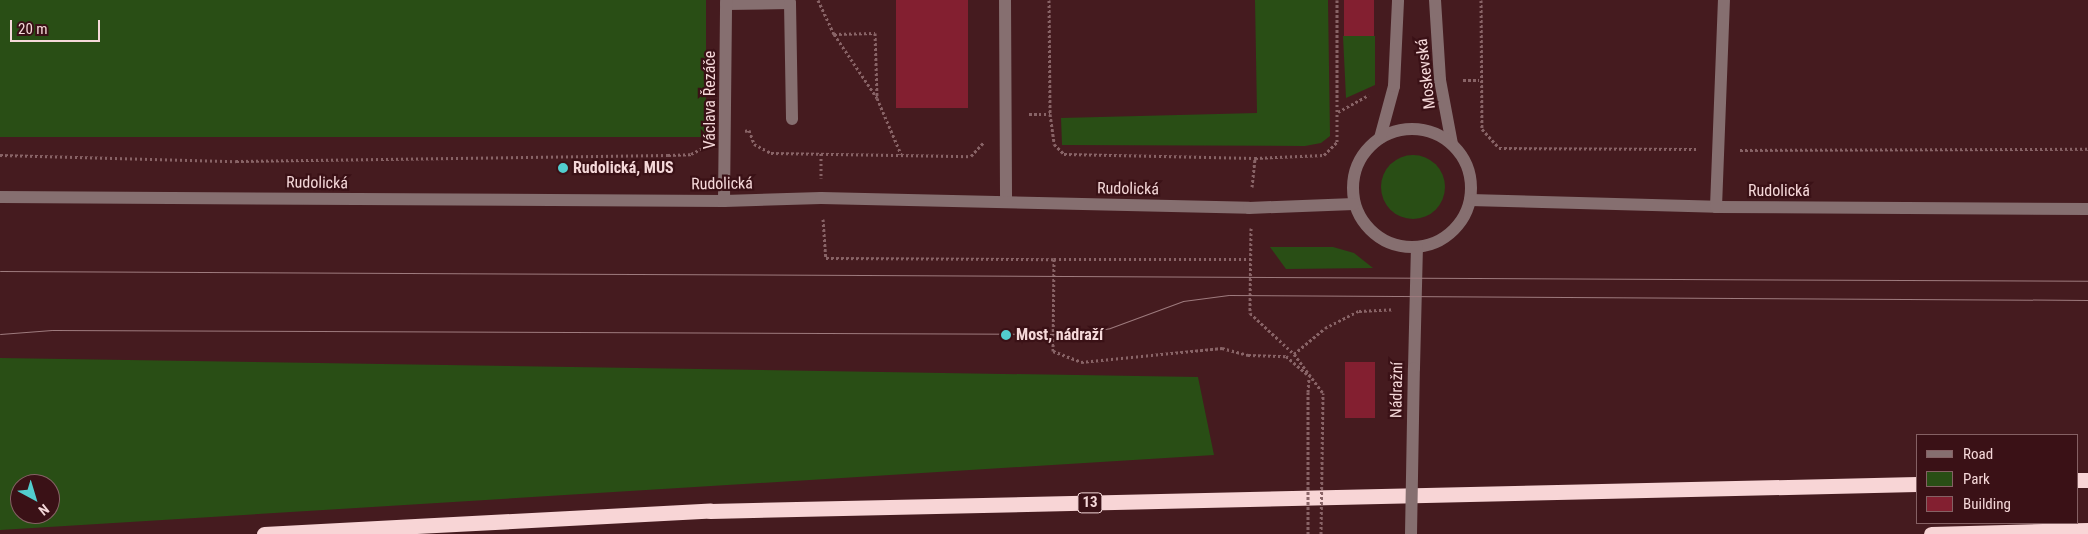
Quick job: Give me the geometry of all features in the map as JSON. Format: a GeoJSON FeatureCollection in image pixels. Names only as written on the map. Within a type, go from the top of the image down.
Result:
{"type":"FeatureCollection","features":[{"type":"Feature","properties":{"kind":"highway","name":"13"},"geometry":{"type":"LineString","coordinates":[[264,534],[710,511],[1916,484]]}},
{"type":"Feature","properties":{"kind":"highway"},"geometry":{"type":"LineString","coordinates":[[1931,534],[2088,530]]}},
{"type":"Feature","properties":{"kind":"street"},"geometry":{"type":"LineString","coordinates":[[1005,0],[1006,202]]}},
{"type":"Feature","properties":{"kind":"street","name":"Moskevská"},"geometry":{"type":"LineString","coordinates":[[1380,138],[1394,86],[1398,0]]}},
{"type":"Feature","properties":{"kind":"street","name":"Moskevská"},"geometry":{"type":"LineString","coordinates":[[1435,0],[1440,80],[1452,144]]}},
{"type":"Feature","properties":{"kind":"street"},"geometry":{"type":"LineString","coordinates":[[1716,207],[1724,0]]}},
{"type":"Feature","properties":{"kind":"street"},"geometry":{"type":"LineString","coordinates":[[726,2],[790,3],[792,119]]}},
{"type":"Feature","properties":{"kind":"street","name":"Václava Řezáče"},"geometry":{"type":"LineString","coordinates":[[724,201],[727,133],[726,2]]}},
{"type":"Feature","properties":{"kind":"street"},"geometry":{"type":"LineString","coordinates":[[1416,129],[1435,134],[1452,144],[1465,160],[1471,180],[1470,200],[1463,218],[1451,232],[1436,243],[1417,247],[1385,241],[1366,225],[1354,204],[1352,185],[1356,166],[1366,150],[1380,138],[1397,130],[1416,129]]}},
{"type":"Feature","properties":{"kind":"street","name":"Rudolická"},"geometry":{"type":"LineString","coordinates":[[0,197],[724,201],[822,198],[1249,208],[1354,204]]}},
{"type":"Feature","properties":{"kind":"street","name":"Rudolická"},"geometry":{"type":"LineString","coordinates":[[1470,200],[1716,207],[2088,209]]}},
{"type":"Feature","properties":{"kind":"street","name":"Nádražní"},"geometry":{"type":"LineString","coordinates":[[1412,534],[1417,247]]}},
{"type":"Feature","properties":{"kind":"path"},"geometry":{"type":"LineString","coordinates":[[818,0],[834,34],[877,98],[901,154]]}},
{"type":"Feature","properties":{"kind":"path"},"geometry":{"type":"LineString","coordinates":[[1050,0],[1050,114],[1054,144],[1064,154],[1255,158],[1324,155],[1337,142],[1337,0]]}},
{"type":"Feature","properties":{"kind":"path"},"geometry":{"type":"LineString","coordinates":[[1481,0],[1479,80],[1482,129],[1499,148],[1718,150],[2088,149]]}},
{"type":"Feature","properties":{"kind":"path"},"geometry":{"type":"LineString","coordinates":[[834,34],[875,33],[877,98]]}},
{"type":"Feature","properties":{"kind":"path"},"geometry":{"type":"LineString","coordinates":[[1457,80],[1479,80]]}},
{"type":"Feature","properties":{"kind":"path"},"geometry":{"type":"LineString","coordinates":[[1338,112],[1378,90]]}},
{"type":"Feature","properties":{"kind":"path"},"geometry":{"type":"LineString","coordinates":[[1029,114],[1050,114]]}},
{"type":"Feature","properties":{"kind":"path"},"geometry":{"type":"LineString","coordinates":[[0,155],[236,161],[668,155],[691,154],[704,147],[711,133],[749,130],[754,144],[771,153],[821,152],[971,156],[985,141],[985,133]]}},
{"type":"Feature","properties":{"kind":"path"},"geometry":{"type":"LineString","coordinates":[[821,152],[826,258],[1253,259]]}},
{"type":"Feature","properties":{"kind":"path"},"geometry":{"type":"LineString","coordinates":[[1054,259],[1053,352],[1081,362],[1222,348],[1248,355],[1286,356],[1309,376]]}},
{"type":"Feature","properties":{"kind":"path"},"geometry":{"type":"LineString","coordinates":[[1252,288],[1250,313],[1294,354],[1322,393],[1320,534]]}},
{"type":"Feature","properties":{"kind":"path"},"geometry":{"type":"LineString","coordinates":[[1294,354],[1326,328],[1359,311],[1417,308]]}},
{"type":"Feature","properties":{"kind":"path"},"geometry":{"type":"LineString","coordinates":[[1308,534],[1309,376]]}},
{"type":"Feature","properties":{"kind":"green space"},"geometry":{"type":"Polygon","coordinates":[[[0,0],[706,0],[706,137],[0,137],[0,0]]]}},
{"type":"Feature","properties":{"kind":"green space"},"geometry":{"type":"Polygon","coordinates":[[[1255,0],[1328,0],[1330,136],[1321,143],[1305,146],[1062,145],[1061,118],[1257,113],[1255,0]]]}},
{"type":"Feature","properties":{"kind":"green space"},"geometry":{"type":"Polygon","coordinates":[[[1343,36],[1375,36],[1375,85],[1346,98],[1343,36]]]}},
{"type":"Feature","properties":{"kind":"green space"},"geometry":{"type":"Polygon","coordinates":[[[1407,155],[1419,155],[1436,164],[1443,175],[1445,187],[1443,199],[1436,210],[1419,219],[1407,219],[1395,214],[1386,205],[1381,193],[1381,181],[1386,169],[1395,160],[1407,155]]]}},
{"type":"Feature","properties":{"kind":"green space"},"geometry":{"type":"Polygon","coordinates":[[[1270,247],[1333,247],[1354,253],[1373,268],[1286,269],[1270,247]]]}},
{"type":"Feature","properties":{"kind":"green space"},"geometry":{"type":"Polygon","coordinates":[[[0,358],[1198,377],[1214,455],[0,530],[0,358]]]}},
{"type":"Feature","properties":{"kind":"building"},"geometry":{"type":"Polygon","coordinates":[[[896,0],[968,0],[968,108],[896,108],[896,0]]]}},
{"type":"Feature","properties":{"kind":"building"},"geometry":{"type":"Polygon","coordinates":[[[1344,0],[1374,0],[1374,36],[1344,36],[1344,0]]]}},
{"type":"Feature","properties":{"kind":"building"},"geometry":{"type":"Polygon","coordinates":[[[1345,362],[1375,362],[1375,418],[1345,418],[1345,362]]]}},
{"type":"Feature","properties":{"kind":"tram line"},"geometry":{"type":"LineString","coordinates":[[0,271],[2088,281]]}},
{"type":"Feature","properties":{"kind":"tram line"},"geometry":{"type":"LineString","coordinates":[[0,334],[52,330],[1074,334],[1110,328],[1183,301],[1229,295],[2088,300]]}},
{"type":"Feature","properties":{"kind":"place","name":"Rudolická, MUS"},"geometry":{"type":"Point","coordinates":[563,168]}},
{"type":"Feature","properties":{"kind":"place","name":"Most, nádraží"},"geometry":{"type":"Point","coordinates":[1006,335]}}]}
